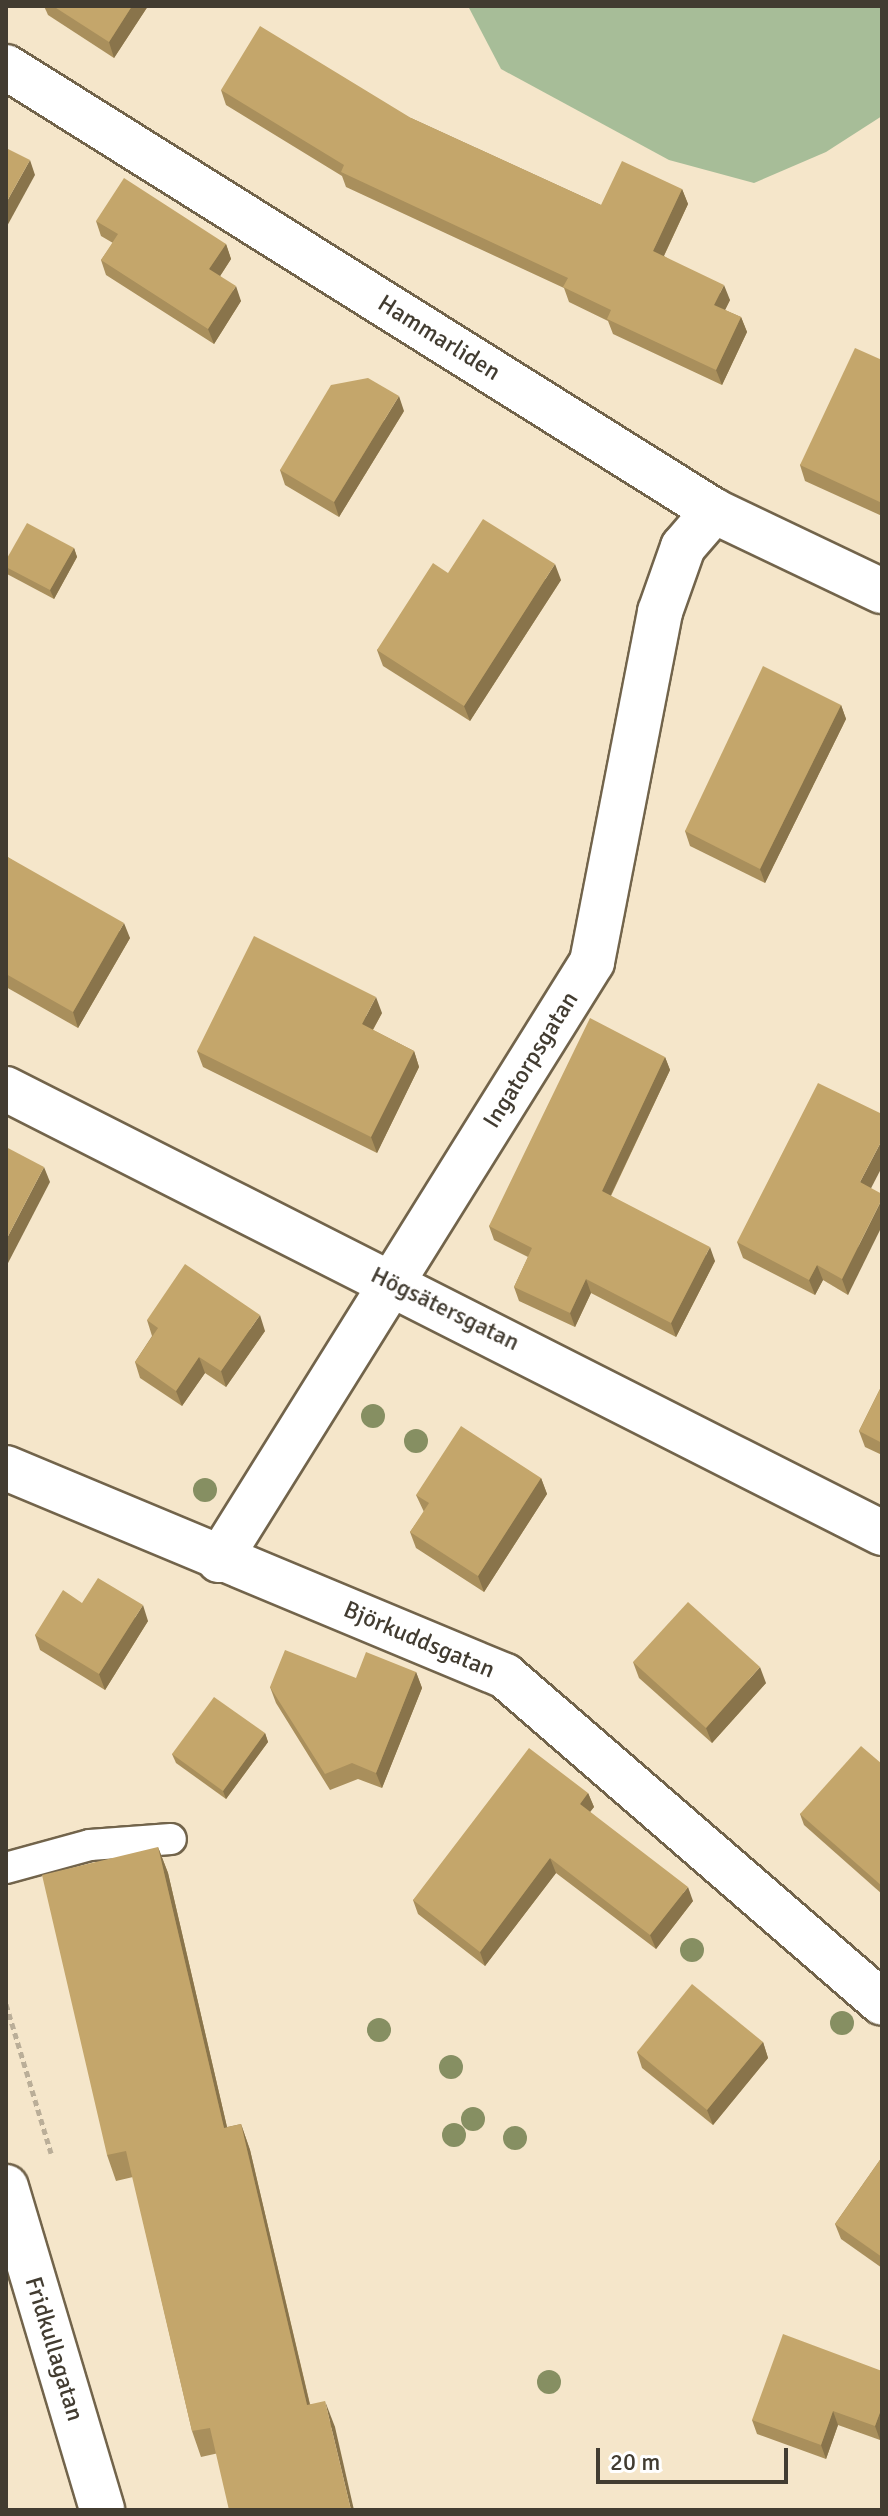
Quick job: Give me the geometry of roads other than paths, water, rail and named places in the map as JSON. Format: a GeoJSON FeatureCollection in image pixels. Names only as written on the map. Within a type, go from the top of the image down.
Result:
{"type":"FeatureCollection","features":[{"type":"Feature","properties":{"kind":"street","name":"Hammarliden"},"geometry":{"type":"LineString","coordinates":[[6,67],[714,511],[882,591]]}},
{"type":"Feature","properties":{"kind":"street","name":"Ingatorpsgatan"},"geometry":{"type":"LineString","coordinates":[[219,1560],[592,962],[660,612],[683,547],[714,511]]}},
{"type":"Feature","properties":{"kind":"street","name":"Högsätersgatan"},"geometry":{"type":"LineString","coordinates":[[6,1089],[882,1533]]}},
{"type":"Feature","properties":{"kind":"street","name":"Björkuddsgatan"},"geometry":{"type":"LineString","coordinates":[[6,1468],[219,1560],[448,1647],[505,1676],[882,2003]]}},
{"type":"Feature","properties":{"kind":"street","name":"Fridkullagatan"},"geometry":{"type":"LineString","coordinates":[[6,2187],[102,2510]]}},
{"type":"Feature","properties":{"kind":"lane"},"geometry":{"type":"LineString","coordinates":[[6,1868],[90,1845],[171,1839]]}}]}
